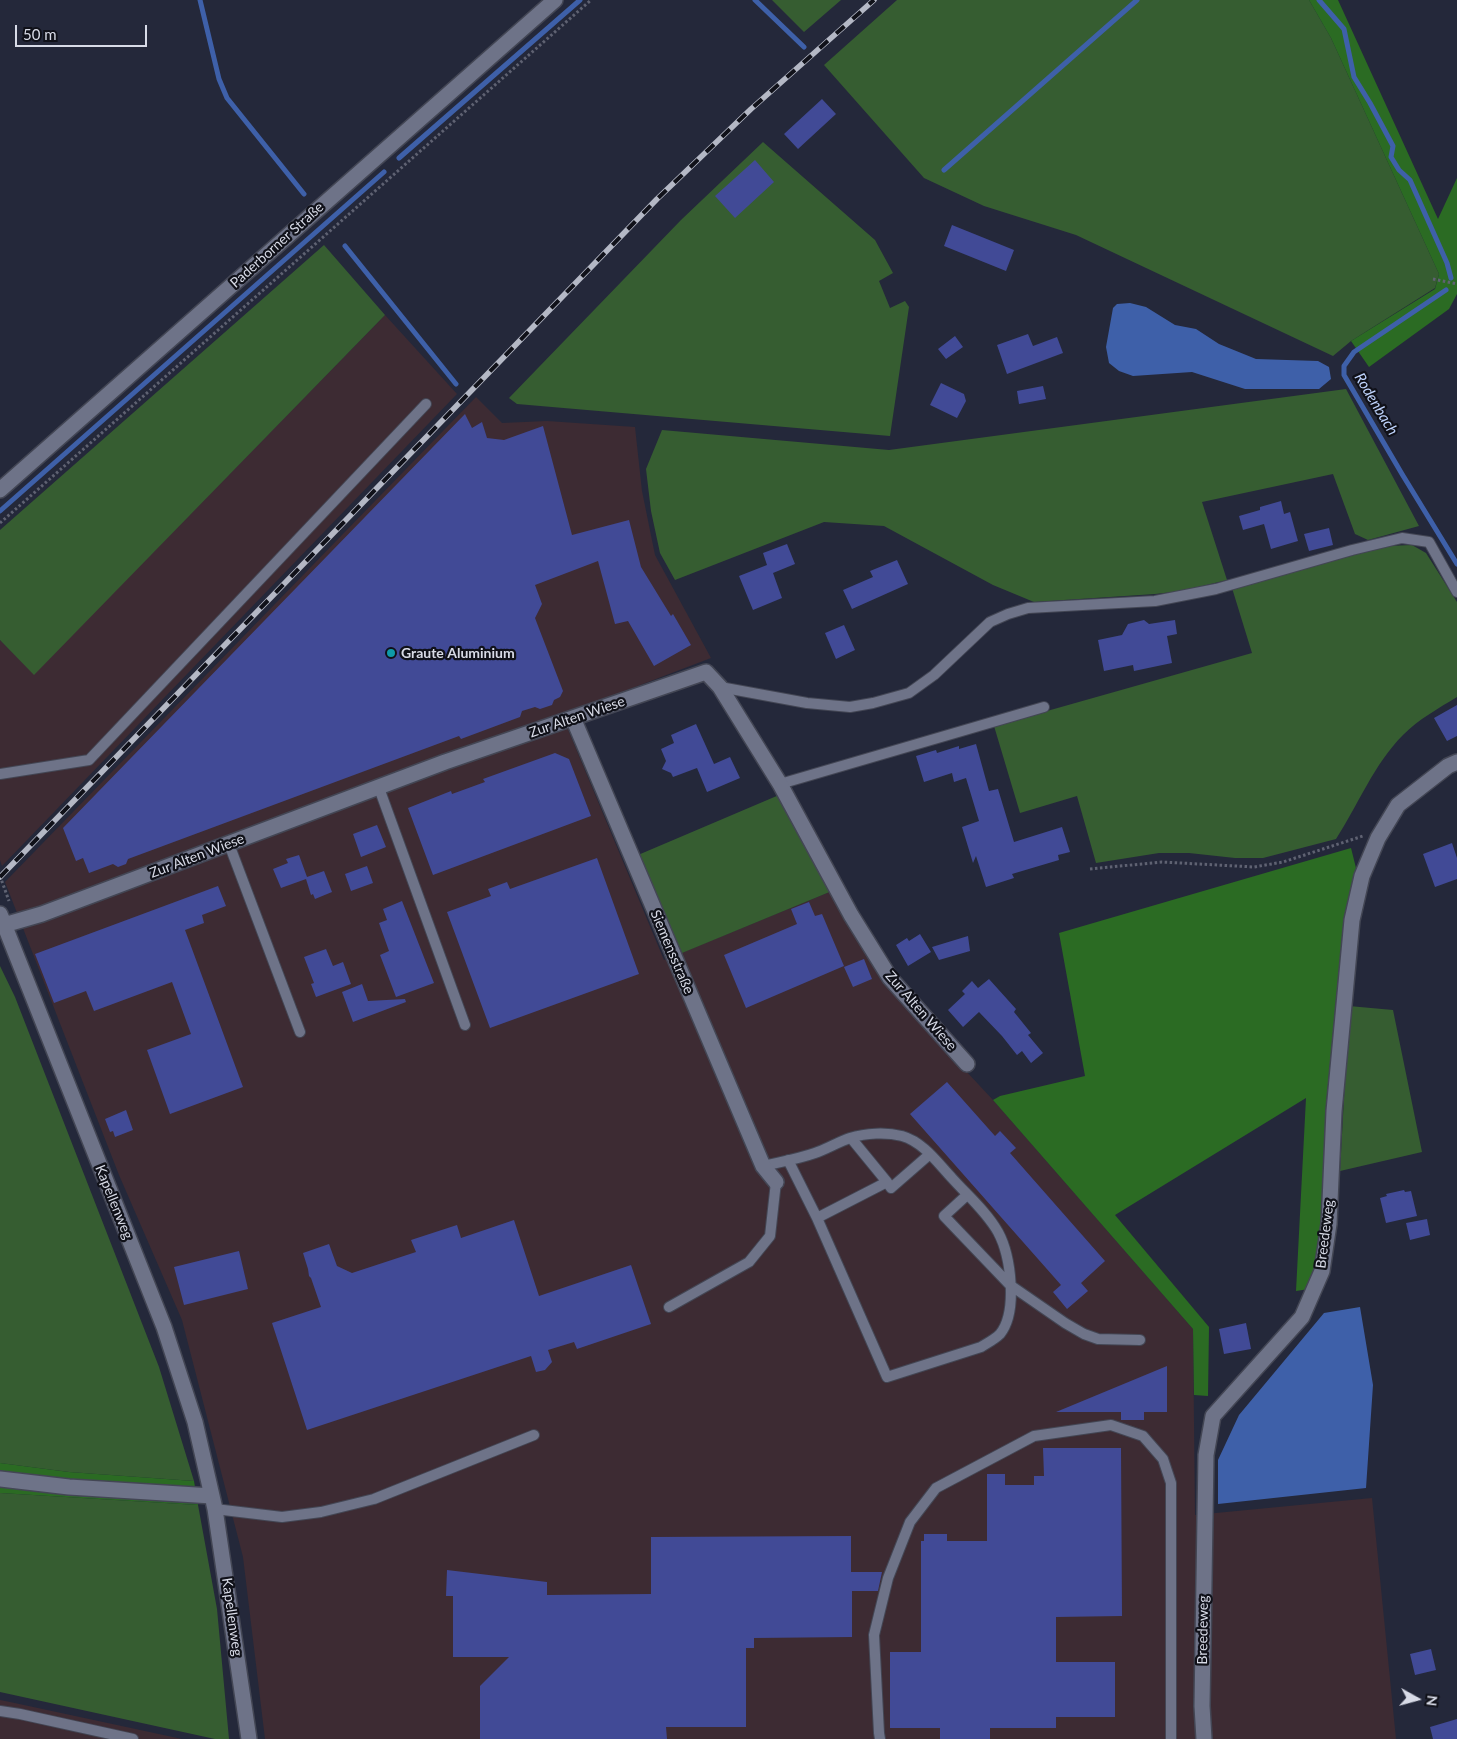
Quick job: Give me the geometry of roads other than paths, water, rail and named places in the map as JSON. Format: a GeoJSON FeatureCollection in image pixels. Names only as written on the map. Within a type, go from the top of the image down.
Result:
{"type":"FeatureCollection","features":[{"type":"Feature","properties":{"kind":"street","name":"Paderborner Straße"},"geometry":{"type":"LineString","coordinates":[[0,490],[555,0]]}},
{"type":"Feature","properties":{"kind":"street","name":"Zur Alten Wiese"},"geometry":{"type":"LineString","coordinates":[[2,920],[42,914],[445,762],[706,672],[720,687],[780,784],[851,915],[890,978],[968,1064]]}},
{"type":"Feature","properties":{"kind":"street","name":"Siemensstraße"},"geometry":{"type":"LineString","coordinates":[[573,718],[763,1166],[776,1182]]}},
{"type":"Feature","properties":{"kind":"street","name":"Breedeweg"},"geometry":{"type":"LineString","coordinates":[[1204,1739],[1202,1706],[1206,1454],[1213,1416],[1302,1317],[1322,1271],[1329,1224],[1334,1111],[1352,920],[1362,876],[1378,838],[1398,805],[1448,766],[1457,762]]}},
{"type":"Feature","properties":{"kind":"street","name":"Kapellenweg"},"geometry":{"type":"LineString","coordinates":[[2,920],[164,1327],[195,1422],[213,1502],[249,1739]]}},
{"type":"Feature","properties":{"kind":"street"},"geometry":{"type":"LineString","coordinates":[[0,1479],[213,1502]]}},
{"type":"Feature","properties":{"kind":"lane"},"geometry":{"type":"LineString","coordinates":[[0,774],[88,760],[426,404]]}},
{"type":"Feature","properties":{"kind":"lane"},"geometry":{"type":"LineString","coordinates":[[720,687],[807,703],[850,707],[873,703],[909,693],[934,675],[990,622],[1008,614],[1028,608],[1155,601],[1216,589],[1352,550],[1402,538],[1429,542],[1457,592]]}},
{"type":"Feature","properties":{"kind":"lane"},"geometry":{"type":"LineString","coordinates":[[780,784],[1044,707]]}},
{"type":"Feature","properties":{"kind":"lane"},"geometry":{"type":"LineString","coordinates":[[379,788],[465,1025]]}},
{"type":"Feature","properties":{"kind":"lane"},"geometry":{"type":"LineString","coordinates":[[229,844],[300,1032]]}},
{"type":"Feature","properties":{"kind":"lane"},"geometry":{"type":"LineString","coordinates":[[763,1166],[815,1153],[851,1138],[882,1134],[901,1136],[918,1144],[930,1154],[984,1212],[998,1232],[1006,1251],[1010,1285],[1010,1307],[1007,1321],[1000,1334],[980,1347],[887,1377],[817,1218],[788,1160]]}},
{"type":"Feature","properties":{"kind":"lane"},"geometry":{"type":"LineString","coordinates":[[851,1138],[891,1188],[930,1154]]}},
{"type":"Feature","properties":{"kind":"lane"},"geometry":{"type":"LineString","coordinates":[[669,1307],[749,1262],[770,1236],[776,1182]]}},
{"type":"Feature","properties":{"kind":"lane"},"geometry":{"type":"LineString","coordinates":[[817,1218],[887,1182]]}},
{"type":"Feature","properties":{"kind":"lane"},"geometry":{"type":"LineString","coordinates":[[967,1194],[944,1216],[1010,1285],[1065,1323],[1088,1336],[1105,1340],[1140,1340]]}},
{"type":"Feature","properties":{"kind":"lane"},"geometry":{"type":"LineString","coordinates":[[880,1739],[878,1733],[874,1635],[888,1578],[910,1522],[936,1488],[1034,1436],[1111,1425],[1143,1436],[1163,1459],[1171,1483],[1170,1739]]}},
{"type":"Feature","properties":{"kind":"lane"},"geometry":{"type":"LineString","coordinates":[[213,1502],[282,1517],[321,1512],[374,1499],[534,1435]]}},
{"type":"Feature","properties":{"kind":"lane"},"geometry":{"type":"LineString","coordinates":[[0,1711],[132,1739]]}},
{"type":"Feature","properties":{"kind":"water"},"geometry":{"type":"Polygon","coordinates":[[[1130,303],[1146,307],[1175,325],[1196,329],[1219,344],[1256,359],[1318,361],[1329,367],[1331,379],[1319,389],[1245,389],[1192,372],[1133,376],[1119,371],[1109,363],[1106,347],[1113,308],[1117,304],[1130,303]]]}},
{"type":"Feature","properties":{"kind":"water"},"geometry":{"type":"Polygon","coordinates":[[[1360,1307],[1373,1385],[1366,1488],[1218,1504],[1218,1460],[1239,1415],[1324,1313],[1360,1307]]]}},
{"type":"Feature","properties":{"kind":"waterway"},"geometry":{"type":"LineString","coordinates":[[200,0],[219,79],[227,98],[304,194]]}},
{"type":"Feature","properties":{"kind":"waterway"},"geometry":{"type":"LineString","coordinates":[[399,158],[580,0]]}},
{"type":"Feature","properties":{"kind":"waterway"},"geometry":{"type":"LineString","coordinates":[[755,0],[804,47]]}},
{"type":"Feature","properties":{"kind":"waterway"},"geometry":{"type":"LineString","coordinates":[[944,170],[1137,0]]}},
{"type":"Feature","properties":{"kind":"waterway","name":"Rodenbach"},"geometry":{"type":"LineString","coordinates":[[1319,0],[1344,29],[1354,77],[1393,146],[1391,157],[1399,170],[1410,180],[1447,263],[1451,278]]}},
{"type":"Feature","properties":{"kind":"waterway"},"geometry":{"type":"LineString","coordinates":[[0,511],[384,172]]}},
{"type":"Feature","properties":{"kind":"waterway"},"geometry":{"type":"LineString","coordinates":[[345,246],[456,384]]}},
{"type":"Feature","properties":{"kind":"waterway","name":"Rodenbach"},"geometry":{"type":"LineString","coordinates":[[1446,290],[1354,352],[1344,366],[1344,375],[1457,564]]}},
{"type":"Feature","properties":{"kind":"railway"},"geometry":{"type":"LineString","coordinates":[[0,877],[657,199],[751,109],[874,0]]}},
{"type":"Feature","properties":{"kind":"place","name":"Graute Aluminium"},"geometry":{"type":"Point","coordinates":[391,653]}}]}
